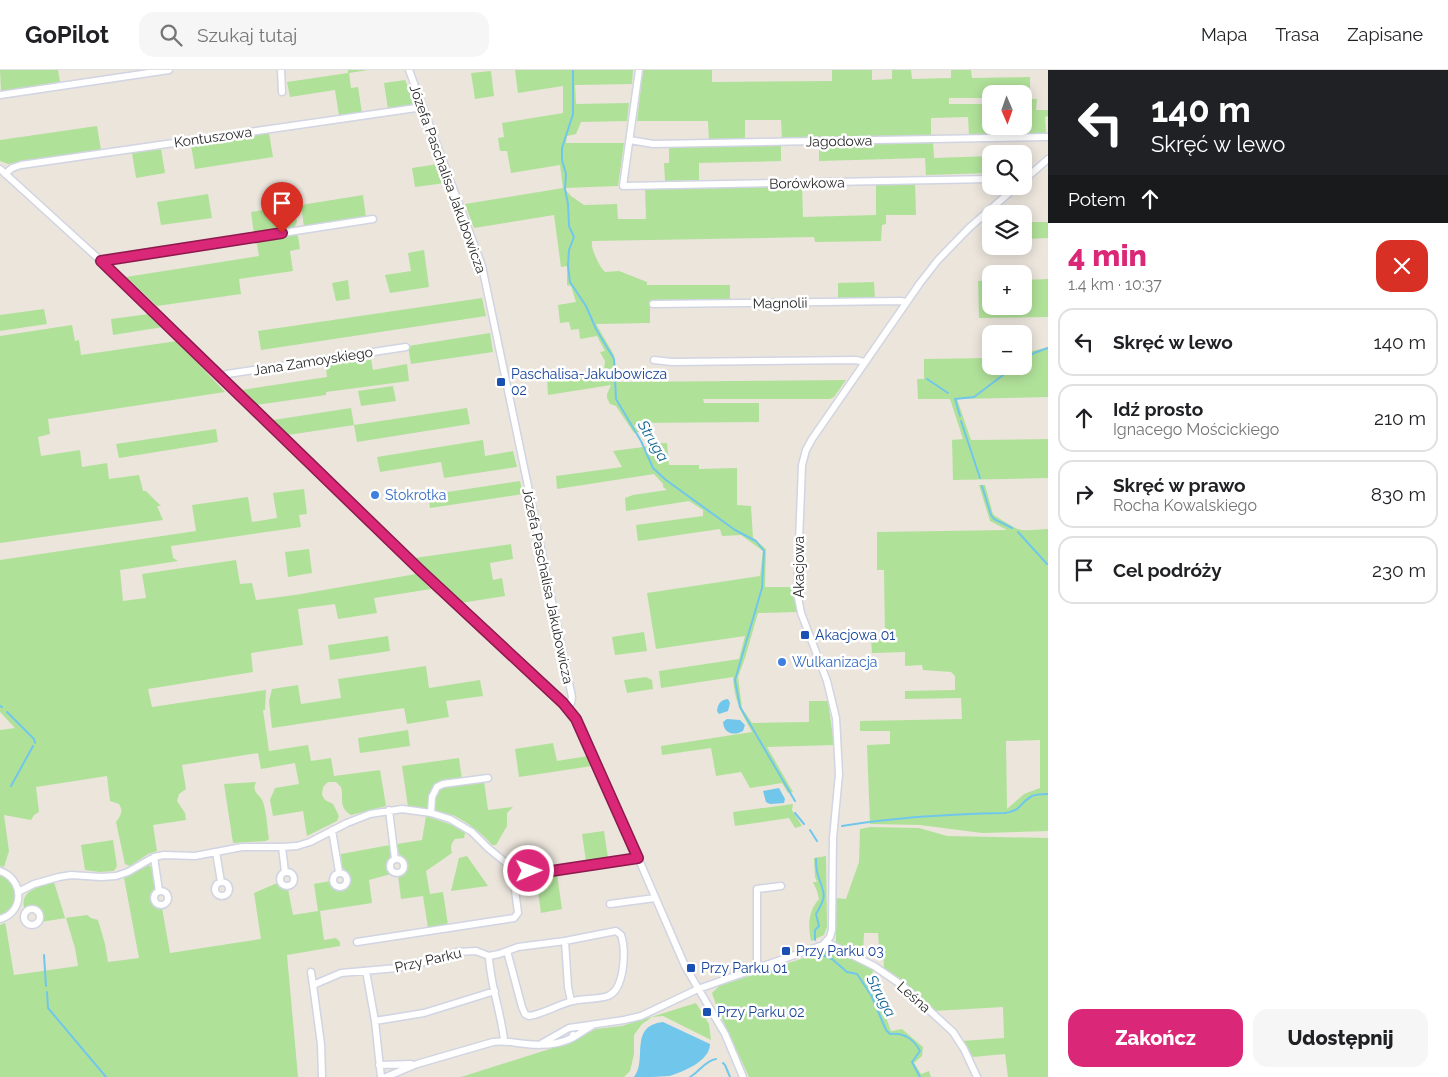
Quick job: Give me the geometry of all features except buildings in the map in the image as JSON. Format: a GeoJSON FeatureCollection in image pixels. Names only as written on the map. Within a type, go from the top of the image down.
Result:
{"type":"FeatureCollection","features":[{"type":"Feature","properties":{"kind":"street"},"geometry":{"type":"LineString","coordinates":[[0,96],[168,70]]}},
{"type":"Feature","properties":{"kind":"street"},"geometry":{"type":"LineString","coordinates":[[281,70],[282,92]]}},
{"type":"Feature","properties":{"kind":"street","name":"Józefa Paschalisa Jakubowicza"},"geometry":{"type":"LineString","coordinates":[[410,70],[482,266],[572,697],[571,704],[567,708]]}},
{"type":"Feature","properties":{"kind":"street"},"geometry":{"type":"LineString","coordinates":[[630,140],[639,70]]}},
{"type":"Feature","properties":{"kind":"street","name":"Kontuszowa"},"geometry":{"type":"LineString","coordinates":[[2,171],[21,165],[423,107]]}},
{"type":"Feature","properties":{"kind":"street","name":"Jagodowa"},"geometry":{"type":"LineString","coordinates":[[630,140],[653,144],[1048,137]]}},
{"type":"Feature","properties":{"kind":"street","name":"Borówkowa"},"geometry":{"type":"LineString","coordinates":[[630,140],[623,186],[982,179]]}},
{"type":"Feature","properties":{"kind":"street"},"geometry":{"type":"LineString","coordinates":[[1032,173],[1048,159]]}},
{"type":"Feature","properties":{"kind":"street"},"geometry":{"type":"LineString","coordinates":[[2,171],[101,261],[420,570],[567,708],[580,726],[685,966],[725,1034],[742,1077]]}},
{"type":"Feature","properties":{"kind":"street","name":"Akacjowa"},"geometry":{"type":"LineString","coordinates":[[826,942],[832,930],[832,838],[838,787],[838,746],[836,718],[830,690],[801,612],[798,598],[801,476],[804,457],[812,438],[906,302],[948,248],[1006,195]]}},
{"type":"Feature","properties":{"kind":"street"},"geometry":{"type":"LineString","coordinates":[[101,261],[373,219]]}},
{"type":"Feature","properties":{"kind":"street","name":"Magnolii"},"geometry":{"type":"LineString","coordinates":[[653,304],[906,302]]}},
{"type":"Feature","properties":{"kind":"street","name":"Jana Zamoyskiego"},"geometry":{"type":"LineString","coordinates":[[221,377],[227,374],[406,346]]}},
{"type":"Feature","properties":{"kind":"street"},"geometry":{"type":"LineString","coordinates":[[654,360],[672,362],[856,360],[864,362]]}},
{"type":"Feature","properties":{"kind":"street"},"geometry":{"type":"LineString","coordinates":[[431,812],[432,798],[437,787],[443,784],[488,778]]}},
{"type":"Feature","properties":{"kind":"street"},"geometry":{"type":"LineString","coordinates":[[18,892],[34,884],[71,875],[116,876],[128,872],[154,857],[172,854],[195,856],[248,846],[297,846],[310,842],[347,823],[370,814],[389,810],[431,812],[462,825],[496,855],[517,868],[541,873],[638,858]]}},
{"type":"Feature","properties":{"kind":"street"},"geometry":{"type":"LineString","coordinates":[[389,810],[395,859]]}},
{"type":"Feature","properties":{"kind":"street"},"geometry":{"type":"LineString","coordinates":[[332,830],[339,872]]}},
{"type":"Feature","properties":{"kind":"street"},"geometry":{"type":"LineString","coordinates":[[282,847],[285,872]]}},
{"type":"Feature","properties":{"kind":"street"},"geometry":{"type":"LineString","coordinates":[[216,852],[221,882]]}},
{"type":"Feature","properties":{"kind":"street"},"geometry":{"type":"LineString","coordinates":[[154,857],[159,891]]}},
{"type":"Feature","properties":{"kind":"street"},"geometry":{"type":"LineString","coordinates":[[357,942],[516,917],[518,913],[514,882],[517,868]]}},
{"type":"Feature","properties":{"kind":"street"},"geometry":{"type":"LineString","coordinates":[[0,871],[6,873],[14,881],[19,898],[16,907],[10,914],[0,919]]}},
{"type":"Feature","properties":{"kind":"street"},"geometry":{"type":"LineString","coordinates":[[757,968],[757,889],[781,886]]}},
{"type":"Feature","properties":{"kind":"street"},"geometry":{"type":"LineString","coordinates":[[610,904],[655,898]]}},
{"type":"Feature","properties":{"kind":"street"},"geometry":{"type":"LineString","coordinates":[[16,907],[26,912]]}},
{"type":"Feature","properties":{"kind":"street","name":"Przy Parku"},"geometry":{"type":"LineString","coordinates":[[313,985],[341,973],[398,968],[466,950],[476,951],[489,956],[518,947],[565,941],[612,931],[619,932],[623,941],[620,979],[616,990],[604,996],[571,1001],[531,1016],[525,1014],[522,1008],[507,951]]}},
{"type":"Feature","properties":{"kind":"street"},"geometry":{"type":"LineString","coordinates":[[565,941],[568,987],[571,1001]]}},
{"type":"Feature","properties":{"kind":"street"},"geometry":{"type":"LineString","coordinates":[[539,1045],[569,1028],[641,1016],[698,989],[826,942]]}},
{"type":"Feature","properties":{"kind":"street","name":"Leśna"},"geometry":{"type":"LineString","coordinates":[[826,942],[874,966],[908,990],[953,1032],[964,1049],[977,1077]]}},
{"type":"Feature","properties":{"kind":"street"},"geometry":{"type":"LineString","coordinates":[[489,956],[489,970],[502,1022],[504,1040]]}},
{"type":"Feature","properties":{"kind":"street"},"geometry":{"type":"LineString","coordinates":[[366,971],[375,1021],[381,1077]]}},
{"type":"Feature","properties":{"kind":"street"},"geometry":{"type":"LineString","coordinates":[[311,972],[321,1044],[322,1077]]}},
{"type":"Feature","properties":{"kind":"street"},"geometry":{"type":"LineString","coordinates":[[375,1021],[424,1013],[495,991]]}},
{"type":"Feature","properties":{"kind":"street"},"geometry":{"type":"LineString","coordinates":[[386,1077],[417,1064],[504,1040],[539,1045],[558,1043],[574,1037],[594,1024]]}},
{"type":"Feature","properties":{"kind":"street"},"geometry":{"type":"LineString","coordinates":[[569,1028],[574,1037]]}},
{"type":"Feature","properties":{"kind":"street"},"geometry":{"type":"LineString","coordinates":[[379,1065],[417,1064]]}},
{"type":"Feature","properties":{"kind":"green space"},"geometry":{"type":"Polygon","coordinates":[[[0,70],[58,70],[60,82],[1,91],[0,70]]]}},
{"type":"Feature","properties":{"kind":"green space"},"geometry":{"type":"Polygon","coordinates":[[[348,70],[368,70],[349,73],[351,88],[358,87],[362,113],[339,116],[335,90],[290,97],[287,82],[348,73],[348,70]]]}},
{"type":"Feature","properties":{"kind":"green space"},"geometry":{"type":"Polygon","coordinates":[[[515,70],[633,70],[632,84],[575,85],[576,104],[629,103],[627,121],[581,122],[576,134],[567,136],[566,143],[624,143],[618,186],[564,188],[571,196],[584,205],[617,204],[618,219],[646,219],[645,189],[802,186],[803,217],[876,215],[876,184],[915,183],[916,215],[886,215],[886,224],[882,225],[881,241],[815,242],[814,237],[592,241],[592,248],[605,272],[619,271],[647,282],[647,285],[730,285],[730,301],[650,302],[650,323],[596,324],[614,355],[618,382],[846,380],[834,397],[830,399],[703,399],[704,403],[759,403],[759,422],[637,423],[634,426],[639,432],[634,433],[616,406],[610,404],[607,398],[611,385],[548,395],[547,378],[604,370],[605,361],[600,352],[605,351],[597,336],[580,339],[579,329],[571,330],[569,322],[560,323],[558,305],[576,302],[571,286],[567,285],[567,266],[561,267],[554,215],[474,228],[465,204],[563,188],[560,165],[511,173],[507,151],[500,151],[498,138],[504,137],[502,123],[563,113],[563,86],[518,93],[515,70]]]}},
{"type":"Feature","properties":{"kind":"green space"},"geometry":{"type":"Polygon","coordinates":[[[643,70],[712,70],[712,82],[832,81],[832,70],[872,70],[872,80],[892,79],[892,70],[911,70],[912,79],[951,78],[951,70],[971,70],[972,78],[1030,77],[1030,85],[982,85],[982,98],[949,98],[949,104],[982,104],[982,135],[969,135],[968,117],[931,118],[931,138],[782,140],[781,120],[745,120],[745,140],[709,141],[708,121],[637,121],[643,70]]]}},
{"type":"Feature","properties":{"kind":"green space"},"geometry":{"type":"Polygon","coordinates":[[[491,71],[494,96],[475,99],[471,73],[491,71]]]}},
{"type":"Feature","properties":{"kind":"green space"},"geometry":{"type":"Polygon","coordinates":[[[405,80],[415,104],[388,109],[384,83],[405,80]]]}},
{"type":"Feature","properties":{"kind":"green space"},"geometry":{"type":"Polygon","coordinates":[[[1032,99],[1037,99],[1036,110],[1048,110],[1048,116],[1045,117],[1046,134],[1032,134],[1032,99]]]}},
{"type":"Feature","properties":{"kind":"green space"},"geometry":{"type":"Polygon","coordinates":[[[97,126],[101,150],[8,164],[0,161],[0,140],[97,126]]]}},
{"type":"Feature","properties":{"kind":"green space"},"geometry":{"type":"Polygon","coordinates":[[[269,133],[273,157],[195,169],[191,145],[269,133]]]}},
{"type":"Feature","properties":{"kind":"green space"},"geometry":{"type":"Polygon","coordinates":[[[933,141],[934,158],[982,156],[982,173],[926,175],[925,158],[819,161],[819,143],[933,141]]]}},
{"type":"Feature","properties":{"kind":"green space"},"geometry":{"type":"Polygon","coordinates":[[[781,144],[781,161],[699,163],[699,180],[665,181],[664,163],[669,163],[669,145],[781,144]]]}},
{"type":"Feature","properties":{"kind":"green space"},"geometry":{"type":"Polygon","coordinates":[[[161,149],[165,173],[136,178],[132,153],[161,149]]]}},
{"type":"Feature","properties":{"kind":"green space"},"geometry":{"type":"Polygon","coordinates":[[[438,164],[445,183],[415,187],[412,168],[438,164]]]}},
{"type":"Feature","properties":{"kind":"green space"},"geometry":{"type":"Polygon","coordinates":[[[208,194],[212,218],[161,225],[157,202],[208,194]]]}},
{"type":"Feature","properties":{"kind":"green space"},"geometry":{"type":"Polygon","coordinates":[[[363,195],[366,218],[304,227],[301,205],[363,195]]]}},
{"type":"Feature","properties":{"kind":"green space"},"geometry":{"type":"Polygon","coordinates":[[[294,205],[297,222],[294,228],[254,234],[251,212],[294,205]]]}},
{"type":"Feature","properties":{"kind":"green space"},"geometry":{"type":"Polygon","coordinates":[[[1032,222],[1048,222],[1048,238],[1032,239],[1032,222]]]}},
{"type":"Feature","properties":{"kind":"green space"},"geometry":{"type":"Polygon","coordinates":[[[294,233],[298,236],[300,249],[290,251],[293,271],[239,279],[241,294],[157,306],[126,277],[259,256],[256,239],[294,233]]]}},
{"type":"Feature","properties":{"kind":"green space"},"geometry":{"type":"Polygon","coordinates":[[[424,250],[429,287],[390,293],[385,275],[411,271],[408,253],[424,250]]]}},
{"type":"Feature","properties":{"kind":"green space"},"geometry":{"type":"Polygon","coordinates":[[[1048,279],[1048,317],[979,318],[978,281],[982,281],[982,315],[1032,315],[1032,280],[1048,279]]]}},
{"type":"Feature","properties":{"kind":"green space"},"geometry":{"type":"Polygon","coordinates":[[[348,280],[350,299],[336,301],[332,283],[348,280]]]}},
{"type":"Feature","properties":{"kind":"green space"},"geometry":{"type":"Polygon","coordinates":[[[874,282],[875,299],[838,300],[838,283],[874,282]]]}},
{"type":"Feature","properties":{"kind":"green space"},"geometry":{"type":"Polygon","coordinates":[[[482,298],[486,316],[261,350],[258,331],[482,298]]]}},
{"type":"Feature","properties":{"kind":"green space"},"geometry":{"type":"Polygon","coordinates":[[[44,309],[47,324],[0,331],[0,315],[44,309]]]}},
{"type":"Feature","properties":{"kind":"green space"},"geometry":{"type":"Polygon","coordinates":[[[149,314],[163,327],[113,335],[111,319],[149,314]]]}},
{"type":"Feature","properties":{"kind":"green space"},"geometry":{"type":"Polygon","coordinates":[[[72,325],[75,341],[79,340],[81,355],[177,341],[225,392],[48,419],[50,434],[38,437],[41,456],[80,450],[82,467],[107,463],[109,479],[139,475],[143,491],[146,491],[161,506],[157,506],[163,520],[0,543],[0,336],[72,325]]]}},
{"type":"Feature","properties":{"kind":"green space"},"geometry":{"type":"Polygon","coordinates":[[[490,333],[493,352],[411,364],[408,346],[490,333]]]}},
{"type":"Feature","properties":{"kind":"green space"},"geometry":{"type":"Polygon","coordinates":[[[1048,347],[1048,397],[957,399],[971,440],[1048,439],[1048,478],[953,480],[952,440],[963,439],[950,399],[918,399],[917,379],[924,379],[924,359],[982,358],[982,375],[1032,375],[1033,351],[1048,347]]]}},
{"type":"Feature","properties":{"kind":"green space"},"geometry":{"type":"Polygon","coordinates":[[[370,354],[373,370],[407,364],[409,381],[326,392],[326,395],[256,405],[241,390],[327,377],[325,361],[370,354]]]}},
{"type":"Feature","properties":{"kind":"green space"},"geometry":{"type":"Polygon","coordinates":[[[393,386],[396,401],[361,406],[358,391],[393,386]]]}},
{"type":"Feature","properties":{"kind":"green space"},"geometry":{"type":"Polygon","coordinates":[[[351,408],[354,425],[288,435],[273,420],[351,408]]]}},
{"type":"Feature","properties":{"kind":"green space"},"geometry":{"type":"Polygon","coordinates":[[[467,408],[470,424],[357,442],[354,425],[467,408]]]}},
{"type":"Feature","properties":{"kind":"green space"},"geometry":{"type":"Polygon","coordinates":[[[216,429],[218,442],[119,458],[116,444],[216,429]]]}},
{"type":"Feature","properties":{"kind":"green space"},"geometry":{"type":"Polygon","coordinates":[[[483,440],[485,456],[513,451],[517,467],[444,478],[441,462],[380,472],[377,457],[483,440]]]}},
{"type":"Feature","properties":{"kind":"green space"},"geometry":{"type":"Polygon","coordinates":[[[667,443],[669,465],[699,465],[699,469],[737,468],[737,505],[751,506],[753,538],[766,549],[765,587],[793,587],[797,612],[758,613],[738,677],[742,708],[752,723],[809,722],[809,701],[828,701],[834,745],[767,747],[793,792],[788,793],[782,783],[750,788],[741,772],[716,776],[711,748],[662,755],[661,746],[752,732],[739,706],[733,677],[661,688],[659,671],[739,659],[745,636],[656,649],[647,593],[760,576],[763,551],[741,535],[722,536],[720,529],[638,541],[636,525],[703,516],[703,510],[689,501],[626,511],[625,498],[667,490],[654,474],[557,489],[556,476],[622,467],[613,451],[667,443]]]}},
{"type":"Feature","properties":{"kind":"green space"},"geometry":{"type":"Polygon","coordinates":[[[520,481],[523,494],[430,508],[428,495],[520,481]]]}},
{"type":"Feature","properties":{"kind":"green space"},"geometry":{"type":"Polygon","coordinates":[[[979,485],[985,485],[993,514],[1001,520],[1021,530],[1048,529],[1048,831],[982,833],[920,825],[870,824],[867,745],[890,744],[890,731],[860,731],[860,721],[962,719],[961,698],[905,699],[905,691],[955,690],[955,676],[951,672],[923,670],[922,665],[905,666],[905,652],[872,653],[871,639],[885,639],[884,570],[877,570],[877,532],[1007,530],[990,521],[979,485]],[[1040,740],[1006,741],[1007,809],[1024,794],[1040,788],[1040,740]]]}},
{"type":"Feature","properties":{"kind":"green space"},"geometry":{"type":"Polygon","coordinates":[[[304,489],[307,514],[299,515],[301,527],[171,546],[173,558],[178,561],[120,570],[123,601],[146,598],[142,574],[236,560],[240,584],[252,583],[256,600],[416,574],[431,589],[374,598],[377,613],[338,619],[335,604],[298,609],[303,645],[251,653],[253,672],[148,689],[152,707],[266,690],[265,710],[263,710],[269,751],[308,745],[311,761],[331,758],[334,776],[380,770],[386,806],[351,815],[344,809],[341,787],[336,782],[328,782],[323,787],[322,795],[325,800],[333,804],[339,816],[337,821],[307,836],[303,811],[273,816],[270,800],[275,788],[299,784],[295,763],[261,769],[258,753],[182,765],[186,789],[179,794],[177,801],[185,813],[186,820],[153,825],[157,851],[148,854],[130,866],[125,864],[116,822],[121,814],[121,809],[119,804],[110,801],[107,776],[36,787],[39,812],[31,820],[4,815],[9,851],[4,867],[0,866],[0,730],[15,728],[0,712],[0,560],[196,531],[192,505],[248,497],[252,522],[277,518],[273,493],[304,489]]]}},
{"type":"Feature","properties":{"kind":"green space"},"geometry":{"type":"Polygon","coordinates":[[[511,544],[513,559],[490,563],[493,580],[502,578],[505,596],[461,603],[415,558],[511,544]]]}},
{"type":"Feature","properties":{"kind":"green space"},"geometry":{"type":"Polygon","coordinates":[[[309,549],[312,573],[288,577],[285,552],[309,549]]]}},
{"type":"Feature","properties":{"kind":"green space"},"geometry":{"type":"Polygon","coordinates":[[[644,632],[647,651],[615,655],[612,637],[644,632]]]}},
{"type":"Feature","properties":{"kind":"green space"},"geometry":{"type":"Polygon","coordinates":[[[388,636],[390,651],[330,660],[328,645],[388,636]]]}},
{"type":"Feature","properties":{"kind":"green space"},"geometry":{"type":"Polygon","coordinates":[[[426,666],[429,688],[480,680],[483,696],[446,701],[449,717],[407,724],[404,708],[272,728],[269,701],[272,689],[298,685],[301,704],[341,698],[338,679],[426,666]]]}},
{"type":"Feature","properties":{"kind":"green space"},"geometry":{"type":"Polygon","coordinates":[[[646,677],[652,680],[653,689],[627,693],[624,680],[646,677]]]}},
{"type":"Feature","properties":{"kind":"green space"},"geometry":{"type":"Polygon","coordinates":[[[408,730],[410,746],[360,753],[358,738],[408,730]]]}},
{"type":"Feature","properties":{"kind":"green space"},"geometry":{"type":"Polygon","coordinates":[[[553,743],[557,761],[588,756],[592,766],[519,777],[515,749],[553,743]]]}},
{"type":"Feature","properties":{"kind":"green space"},"geometry":{"type":"Polygon","coordinates":[[[459,758],[462,780],[441,783],[427,809],[408,807],[402,766],[459,758]]]}},
{"type":"Feature","properties":{"kind":"green space"},"geometry":{"type":"Polygon","coordinates":[[[484,781],[488,810],[513,807],[507,813],[507,826],[496,845],[492,845],[479,832],[459,818],[434,810],[436,792],[441,787],[484,781]]]}},
{"type":"Feature","properties":{"kind":"green space"},"geometry":{"type":"Polygon","coordinates":[[[256,782],[255,789],[262,799],[269,839],[266,841],[233,843],[224,784],[256,782]]]}},
{"type":"Feature","properties":{"kind":"green space"},"geometry":{"type":"Polygon","coordinates":[[[793,804],[792,810],[802,826],[795,828],[789,818],[735,826],[733,812],[793,804]]]}},
{"type":"Feature","properties":{"kind":"green space"},"geometry":{"type":"Polygon","coordinates":[[[426,816],[452,825],[465,833],[464,838],[455,839],[451,847],[452,853],[426,871],[430,894],[443,892],[448,925],[428,928],[423,896],[401,899],[398,876],[405,872],[406,865],[399,854],[397,844],[422,840],[426,816]]]}},
{"type":"Feature","properties":{"kind":"green space"},"geometry":{"type":"Polygon","coordinates":[[[870,827],[919,828],[947,836],[1048,838],[1048,1077],[1008,1077],[1005,1054],[973,1057],[962,1041],[1004,1038],[1003,1007],[934,1011],[884,970],[883,947],[879,946],[878,933],[864,933],[863,959],[836,943],[835,898],[846,899],[859,862],[860,829],[870,827]]]}},
{"type":"Feature","properties":{"kind":"green space"},"geometry":{"type":"Polygon","coordinates":[[[604,831],[608,858],[586,861],[582,834],[604,831]]]}},
{"type":"Feature","properties":{"kind":"green space"},"geometry":{"type":"Polygon","coordinates":[[[113,840],[117,866],[114,871],[85,870],[81,845],[113,840]]]}},
{"type":"Feature","properties":{"kind":"green space"},"geometry":{"type":"Polygon","coordinates":[[[390,845],[391,854],[387,868],[391,874],[369,880],[372,903],[320,911],[324,940],[336,938],[340,942],[340,946],[287,955],[298,1077],[0,1077],[0,925],[5,923],[14,975],[78,966],[66,918],[41,922],[42,916],[39,910],[33,907],[24,907],[25,896],[38,887],[54,882],[65,918],[87,915],[98,920],[108,962],[139,958],[124,878],[149,865],[152,868],[155,886],[151,901],[156,907],[162,908],[170,953],[261,939],[254,893],[277,883],[281,887],[288,889],[293,915],[318,911],[314,884],[330,881],[334,888],[342,889],[346,888],[351,882],[349,874],[342,867],[341,854],[390,845]]]}},
{"type":"Feature","properties":{"kind":"green space"},"geometry":{"type":"Polygon","coordinates":[[[467,856],[488,886],[451,891],[459,858],[467,856]]]}},
{"type":"Feature","properties":{"kind":"green space"},"geometry":{"type":"Polygon","coordinates":[[[826,856],[827,927],[824,935],[811,941],[810,919],[815,904],[819,899],[813,882],[817,882],[814,858],[826,856]]]}},
{"type":"Feature","properties":{"kind":"green space"},"geometry":{"type":"Polygon","coordinates":[[[634,861],[635,863],[557,875],[562,909],[541,913],[536,878],[517,881],[521,872],[634,861]]]}},
{"type":"Feature","properties":{"kind":"green space"},"geometry":{"type":"Polygon","coordinates":[[[0,874],[12,883],[16,895],[12,907],[0,917],[0,874]]]}},
{"type":"Feature","properties":{"kind":"green space"},"geometry":{"type":"Polygon","coordinates":[[[834,948],[875,969],[867,980],[870,982],[871,989],[884,1012],[891,1031],[902,1029],[923,1047],[922,1056],[914,1063],[921,1074],[929,1071],[931,1077],[749,1077],[712,993],[719,986],[834,948]]]}},
{"type":"Feature","properties":{"kind":"green space"},"geometry":{"type":"Polygon","coordinates":[[[696,1003],[709,1024],[711,1040],[663,1016],[652,1017],[642,1024],[634,1035],[634,1054],[630,1071],[624,1077],[461,1077],[559,1046],[596,1029],[622,1026],[696,1003]]]}},
{"type":"Feature","properties":{"kind":"water"},"geometry":{"type":"Polygon","coordinates":[[[728,699],[730,703],[728,711],[719,714],[717,711],[719,704],[721,701],[728,699]]]}},
{"type":"Feature","properties":{"kind":"water"},"geometry":{"type":"Polygon","coordinates":[[[727,719],[740,720],[745,725],[743,731],[733,734],[727,731],[723,722],[727,719]]]}},
{"type":"Feature","properties":{"kind":"water"},"geometry":{"type":"Polygon","coordinates":[[[779,788],[785,799],[784,803],[770,804],[766,802],[763,791],[779,788]]]}},
{"type":"Feature","properties":{"kind":"water"},"geometry":{"type":"Polygon","coordinates":[[[663,1022],[710,1044],[706,1056],[688,1069],[669,1076],[634,1077],[640,1062],[642,1037],[652,1025],[663,1022]]]}},
{"type":"Feature","properties":{"kind":"waterway","name":"Struga"},"geometry":{"type":"LineString","coordinates":[[573,70],[573,114],[562,148],[562,160],[566,174],[565,189],[569,226],[574,237],[569,250],[570,282],[586,306],[596,329],[614,359],[616,399],[641,441],[653,468],[666,480],[735,530],[756,541],[764,551],[762,588],[735,680],[740,707],[795,801]]}},
{"type":"Feature","properties":{"kind":"waterway"},"geometry":{"type":"LineString","coordinates":[[1032,354],[1048,348]]}},
{"type":"Feature","properties":{"kind":"waterway"},"geometry":{"type":"LineString","coordinates":[[960,416],[955,399],[974,397],[1003,375]]}},
{"type":"Feature","properties":{"kind":"waterway"},"geometry":{"type":"LineString","coordinates":[[927,379],[948,393]]}},
{"type":"Feature","properties":{"kind":"waterway"},"geometry":{"type":"LineString","coordinates":[[961,421],[980,478]]}},
{"type":"Feature","properties":{"kind":"waterway"},"geometry":{"type":"LineString","coordinates":[[982,486],[991,515],[994,519],[1012,528]]}},
{"type":"Feature","properties":{"kind":"waterway"},"geometry":{"type":"LineString","coordinates":[[1018,532],[1047,564]]}},
{"type":"Feature","properties":{"kind":"waterway"},"geometry":{"type":"LineString","coordinates":[[7,712],[34,739],[35,743]]}},
{"type":"Feature","properties":{"kind":"waterway"},"geometry":{"type":"LineString","coordinates":[[11,786],[33,746]]}},
{"type":"Feature","properties":{"kind":"waterway"},"geometry":{"type":"LineString","coordinates":[[842,826],[923,816],[1005,813],[1015,810],[1032,796],[1048,794]]}},
{"type":"Feature","properties":{"kind":"waterway","name":"Struga"},"geometry":{"type":"LineString","coordinates":[[795,813],[804,824]]}},
{"type":"Feature","properties":{"kind":"waterway","name":"Struga"},"geometry":{"type":"LineString","coordinates":[[810,830],[817,841]]}},
{"type":"Feature","properties":{"kind":"waterway","name":"Struga"},"geometry":{"type":"LineString","coordinates":[[815,940],[815,930],[819,926],[816,914],[824,894],[817,871],[816,859]]}},
{"type":"Feature","properties":{"kind":"waterway","name":"Struga"},"geometry":{"type":"LineString","coordinates":[[817,953],[832,959],[847,972],[857,974],[871,995],[886,1030],[890,1034],[904,1035],[915,1043],[920,1051],[912,1062],[920,1077]]}},
{"type":"Feature","properties":{"kind":"waterway"},"geometry":{"type":"LineString","coordinates":[[44,955],[46,986]]}},
{"type":"Feature","properties":{"kind":"waterway"},"geometry":{"type":"LineString","coordinates":[[47,992],[48,1008],[106,1077]]}},
{"type":"Feature","properties":{"kind":"waterway"},"geometry":{"type":"LineString","coordinates":[[690,1077],[709,1062],[716,1059]]}},
{"type":"Feature","properties":{"kind":"waterway"},"geometry":{"type":"LineString","coordinates":[[723,1063],[730,1077]]}},
{"type":"Feature","properties":{"kind":"place","name":"Paschalisa-Jakubowicza 02"},"geometry":{"type":"Point","coordinates":[501,382]}},
{"type":"Feature","properties":{"kind":"place","name":"Stokrotka"},"geometry":{"type":"Point","coordinates":[375,495]}},
{"type":"Feature","properties":{"kind":"place","name":"Akacjowa 01"},"geometry":{"type":"Point","coordinates":[805,635]}},
{"type":"Feature","properties":{"kind":"place","name":"Wulkanizacja"},"geometry":{"type":"Point","coordinates":[782,662]}},
{"type":"Feature","properties":{"kind":"place","name":"Przy Parku 03"},"geometry":{"type":"Point","coordinates":[786,951]}},
{"type":"Feature","properties":{"kind":"place","name":"Przy Parku 01"},"geometry":{"type":"Point","coordinates":[691,968]}},
{"type":"Feature","properties":{"kind":"place","name":"Przy Parku 02"},"geometry":{"type":"Point","coordinates":[707,1012]}},
{"type":"Feature","properties":{"kind":"route"},"geometry":{"type":"LineString","coordinates":[[282,233],[101,261],[420,570],[563,703],[576,719],[638,858],[545,872],[529,871]]}}]}
